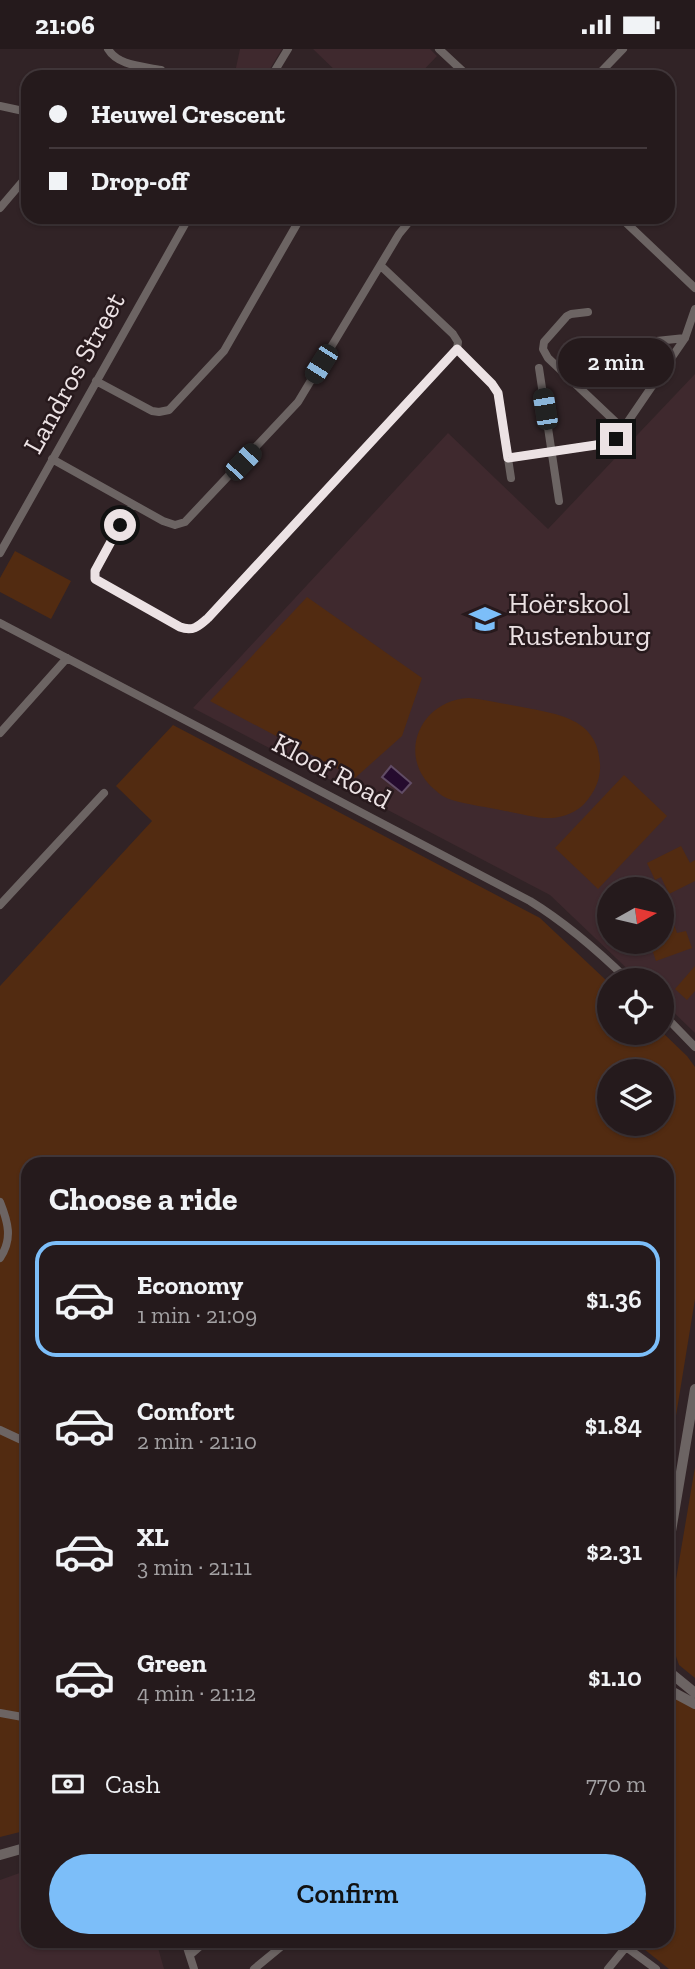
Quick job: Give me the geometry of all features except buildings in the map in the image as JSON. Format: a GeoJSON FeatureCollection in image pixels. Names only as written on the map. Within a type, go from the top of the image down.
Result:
{"type":"FeatureCollection","features":[{"type":"Feature","properties":{"kind":"street"},"geometry":{"type":"LineString","coordinates":[[108,49],[121,62],[161,70]]}},
{"type":"Feature","properties":{"kind":"street"},"geometry":{"type":"LineString","coordinates":[[275,70],[288,49]]}},
{"type":"Feature","properties":{"kind":"street"},"geometry":{"type":"LineString","coordinates":[[439,49],[462,70]]}},
{"type":"Feature","properties":{"kind":"street"},"geometry":{"type":"LineString","coordinates":[[603,70],[623,49]]}},
{"type":"Feature","properties":{"kind":"street"},"geometry":{"type":"LineString","coordinates":[[0,106],[21,110]]}},
{"type":"Feature","properties":{"kind":"street"},"geometry":{"type":"LineString","coordinates":[[0,208],[21,183]]}},
{"type":"Feature","properties":{"kind":"street","name":"Landros Street"},"geometry":{"type":"LineString","coordinates":[[0,553],[185,224]]}},
{"type":"Feature","properties":{"kind":"street"},"geometry":{"type":"LineString","coordinates":[[96,381],[152,411],[169,409],[225,351],[297,224]]}},
{"type":"Feature","properties":{"kind":"street"},"geometry":{"type":"LineString","coordinates":[[52,459],[132,505],[170,524],[180,525],[189,519],[298,402],[407,224]]}},
{"type":"Feature","properties":{"kind":"street"},"geometry":{"type":"LineString","coordinates":[[627,224],[695,288]]}},
{"type":"Feature","properties":{"kind":"street"},"geometry":{"type":"LineString","coordinates":[[132,505],[95,571],[95,579],[180,627],[195,629],[457,349],[453,334],[381,266]]}},
{"type":"Feature","properties":{"kind":"street"},"geometry":{"type":"LineString","coordinates":[[508,458],[612,441],[619,436],[685,338],[695,309]]}},
{"type":"Feature","properties":{"kind":"street"},"geometry":{"type":"LineString","coordinates":[[588,312],[567,316],[544,342],[543,349],[548,358],[623,429]]}},
{"type":"Feature","properties":{"kind":"street"},"geometry":{"type":"LineString","coordinates":[[660,373],[644,359],[640,349],[642,345],[647,342],[685,338]]}},
{"type":"Feature","properties":{"kind":"street"},"geometry":{"type":"LineString","coordinates":[[457,349],[498,393],[510,478]]}},
{"type":"Feature","properties":{"kind":"street"},"geometry":{"type":"LineString","coordinates":[[539,368],[559,501]]}},
{"type":"Feature","properties":{"kind":"street","name":"Kloof Road"},"geometry":{"type":"LineString","coordinates":[[0,623],[530,901],[555,916],[615,968]]}},
{"type":"Feature","properties":{"kind":"street"},"geometry":{"type":"LineString","coordinates":[[0,733],[67,658]]}},
{"type":"Feature","properties":{"kind":"street"},"geometry":{"type":"LineString","coordinates":[[0,905],[104,793]]}},
{"type":"Feature","properties":{"kind":"street"},"geometry":{"type":"LineString","coordinates":[[674,1025],[695,1047]]}},
{"type":"Feature","properties":{"kind":"street"},"geometry":{"type":"LineString","coordinates":[[0,1202],[9,1226],[9,1237],[0,1258]]}},
{"type":"Feature","properties":{"kind":"street"},"geometry":{"type":"LineString","coordinates":[[674,1514],[695,1389]]}},
{"type":"Feature","properties":{"kind":"street"},"geometry":{"type":"LineString","coordinates":[[0,1430],[21,1440]]}},
{"type":"Feature","properties":{"kind":"street"},"geometry":{"type":"LineString","coordinates":[[674,1674],[695,1693]]}},
{"type":"Feature","properties":{"kind":"street"},"geometry":{"type":"LineString","coordinates":[[674,1693],[695,1704]]}},
{"type":"Feature","properties":{"kind":"street"},"geometry":{"type":"LineString","coordinates":[[0,1713],[21,1717]]}},
{"type":"Feature","properties":{"kind":"street"},"geometry":{"type":"LineString","coordinates":[[0,1854],[21,1849]]}},
{"type":"Feature","properties":{"kind":"street"},"geometry":{"type":"LineString","coordinates":[[188,1948],[194,1969]]}},
{"type":"Feature","properties":{"kind":"street"},"geometry":{"type":"LineString","coordinates":[[190,1955],[198,1948]]}},
{"type":"Feature","properties":{"kind":"street"},"geometry":{"type":"LineString","coordinates":[[254,1969],[280,1948]]}},
{"type":"Feature","properties":{"kind":"street"},"geometry":{"type":"LineString","coordinates":[[608,1969],[625,1948]]}},
{"type":"Feature","properties":{"kind":"street"},"geometry":{"type":"LineString","coordinates":[[627,1948],[656,1969]]}},
{"type":"Feature","properties":{"kind":"shaded area"},"geometry":{"type":"Polygon","coordinates":[[[240,49],[282,49],[269,70],[236,70],[240,49]]]}},
{"type":"Feature","properties":{"kind":"shaded area"},"geometry":{"type":"Polygon","coordinates":[[[313,49],[430,49],[437,56],[424,70],[335,70],[313,49]]]}},
{"type":"Feature","properties":{"kind":"shaded area","name":"Hoërskool Rustenburg"},"geometry":{"type":"Polygon","coordinates":[[[695,374],[695,1033],[674,1013],[674,968],[626,968],[612,954],[674,954],[674,877],[597,877],[597,940],[550,895],[193,708],[448,433],[548,529],[695,374]]]}},
{"type":"Feature","properties":{"kind":"shaded area"},"geometry":{"type":"Polygon","coordinates":[[[15,551],[71,581],[51,619],[0,592],[0,578],[15,551]]]}},
{"type":"Feature","properties":{"kind":"shaded area"},"geometry":{"type":"Polygon","coordinates":[[[307,597],[422,678],[402,736],[355,778],[210,701],[307,597]]]}},
{"type":"Feature","properties":{"kind":"shaded area"},"geometry":{"type":"Polygon","coordinates":[[[469,698],[549,712],[584,728],[598,749],[600,764],[597,785],[585,803],[566,815],[540,818],[458,802],[436,791],[423,776],[417,761],[415,746],[419,732],[426,719],[438,708],[452,701],[469,698]]]}},
{"type":"Feature","properties":{"kind":"shaded area"},"geometry":{"type":"Polygon","coordinates":[[[173,725],[540,918],[597,972],[597,1045],[674,1044],[687,1056],[695,1067],[695,1299],[674,1428],[674,1157],[21,1157],[21,1832],[0,1837],[0,986],[152,821],[116,786],[173,725]]]}},
{"type":"Feature","properties":{"kind":"shaded area"},"geometry":{"type":"Polygon","coordinates":[[[391,766],[411,783],[402,793],[382,777],[391,766]]]}},
{"type":"Feature","properties":{"kind":"shaded area"},"geometry":{"type":"Polygon","coordinates":[[[624,775],[667,816],[609,877],[597,877],[597,888],[555,848],[624,775]]]}},
{"type":"Feature","properties":{"kind":"shaded area"},"geometry":{"type":"Polygon","coordinates":[[[681,846],[690,863],[695,860],[695,881],[674,892],[674,877],[654,877],[647,863],[681,846]]]}},
{"type":"Feature","properties":{"kind":"shaded area"},"geometry":{"type":"Polygon","coordinates":[[[674,924],[677,933],[686,931],[692,948],[656,961],[654,954],[674,954],[674,924]]]}},
{"type":"Feature","properties":{"kind":"shaded area"},"geometry":{"type":"Polygon","coordinates":[[[695,966],[695,991],[687,1000],[675,989],[695,966]]]}},
{"type":"Feature","properties":{"kind":"shaded area"},"geometry":{"type":"Polygon","coordinates":[[[695,1467],[695,1678],[679,1665],[674,1651],[674,1591],[695,1467]]]}},
{"type":"Feature","properties":{"kind":"shaded area"},"geometry":{"type":"Polygon","coordinates":[[[674,1698],[695,1709],[695,1969],[669,1969],[643,1948],[674,1948],[674,1698]]]}},
{"type":"Feature","properties":{"kind":"shaded area"},"geometry":{"type":"Polygon","coordinates":[[[21,1872],[21,1948],[158,1948],[164,1969],[0,1969],[0,1880],[21,1872]]]}},
{"type":"Feature","properties":{"kind":"place","name":"Hoërskool Rustenburg"},"geometry":{"type":"Point","coordinates":[485,619]}},
{"type":"Feature","properties":{"kind":"route"},"geometry":{"type":"LineString","coordinates":[[120,525],[95,571],[95,579],[180,627],[195,629],[457,349],[498,393],[508,458],[596,445],[616,439]]}}]}
